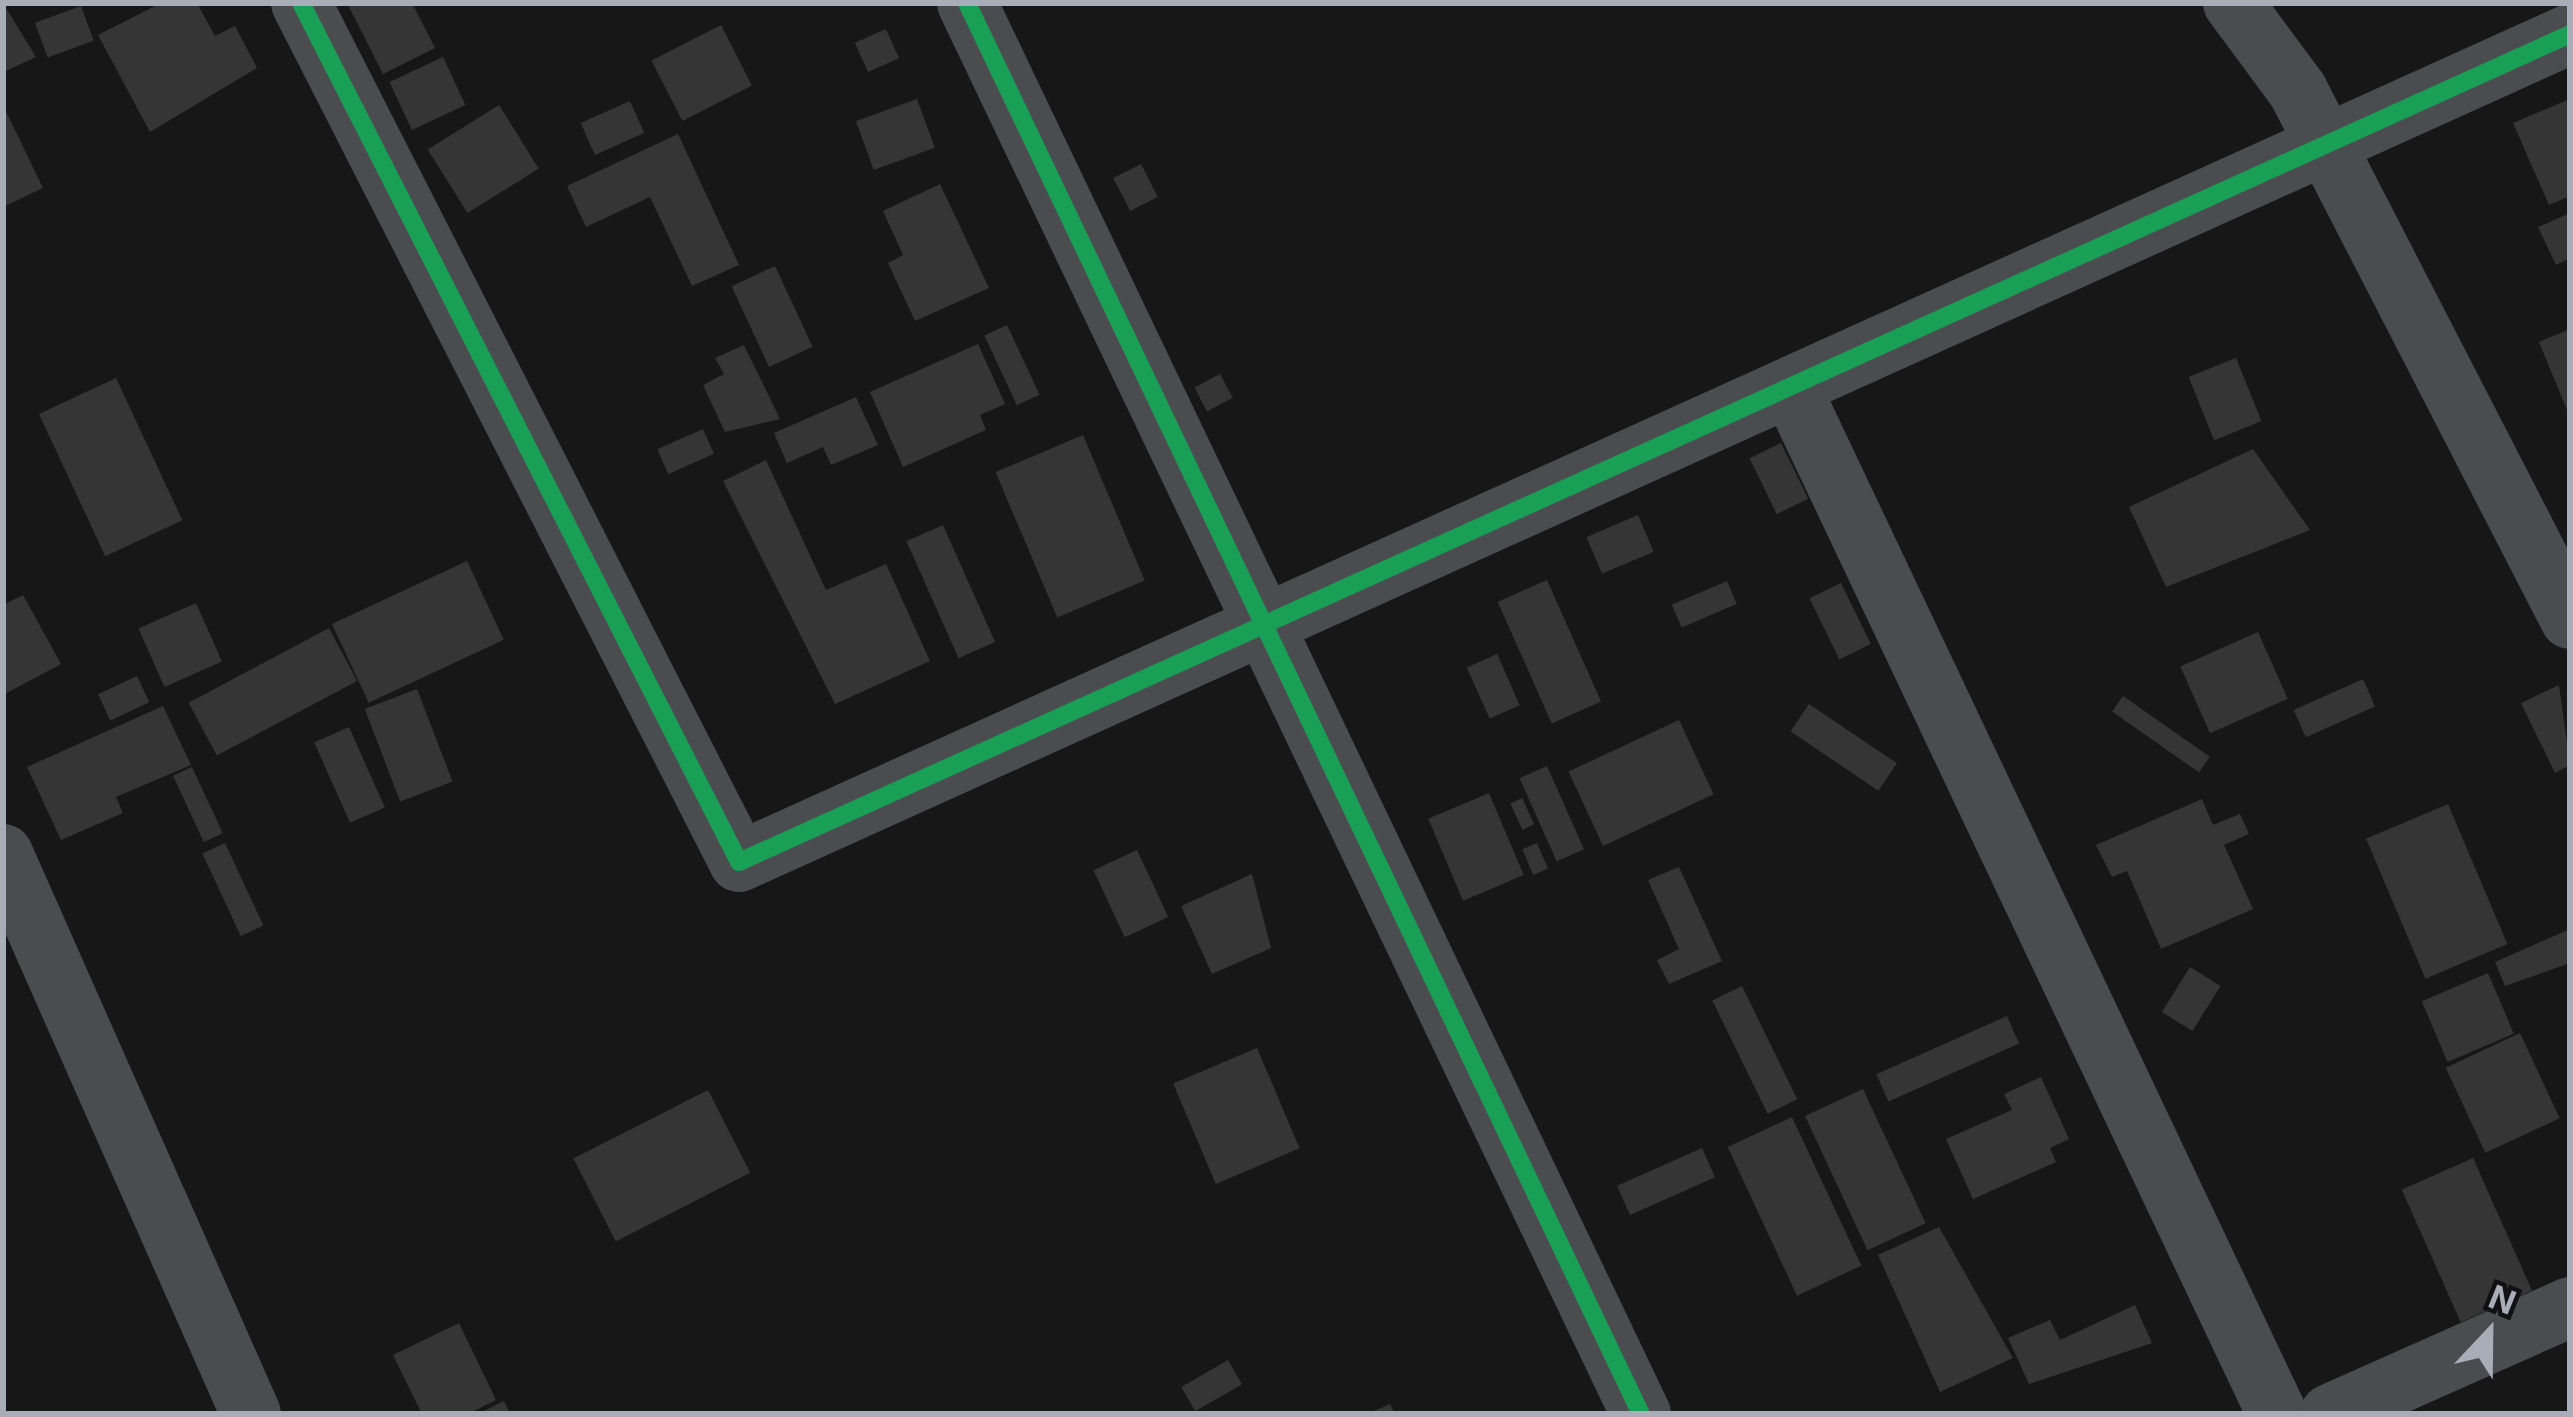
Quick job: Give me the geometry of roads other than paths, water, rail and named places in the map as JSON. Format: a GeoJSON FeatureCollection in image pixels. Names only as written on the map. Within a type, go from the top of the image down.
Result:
{"type":"FeatureCollection","features":[{"type":"Feature","properties":{"kind":"street"},"geometry":{"type":"LineString","coordinates":[[301,3],[739,862],[1263,622],[2329,149],[2570,34]]}},
{"type":"Feature","properties":{"kind":"street"},"geometry":{"type":"LineString","coordinates":[[967,3],[1641,1414]]}},
{"type":"Feature","properties":{"kind":"street"},"geometry":{"type":"LineString","coordinates":[[2233,3],[2329,149],[2570,619]]}},
{"type":"Feature","properties":{"kind":"street"},"geometry":{"type":"LineString","coordinates":[[1792,388],[2277,1414]]}},
{"type":"Feature","properties":{"kind":"street"},"geometry":{"type":"LineString","coordinates":[[3,854],[251,1414]]}},
{"type":"Feature","properties":{"kind":"street"},"geometry":{"type":"LineString","coordinates":[[2330,1414],[2570,1307]]}}]}
